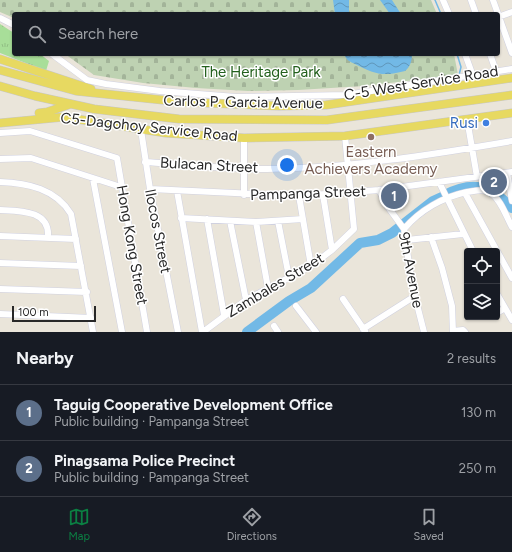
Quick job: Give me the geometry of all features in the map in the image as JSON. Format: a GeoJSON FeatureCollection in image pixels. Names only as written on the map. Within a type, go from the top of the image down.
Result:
{"type":"FeatureCollection","features":[{"type":"Feature","properties":{"kind":"main road"},"geometry":{"type":"LineString","coordinates":[[0,59],[111,96]]}},
{"type":"Feature","properties":{"kind":"main road","name":"Carlos P. Garcia Avenue"},"geometry":{"type":"LineString","coordinates":[[0,70],[57,87],[76,91],[111,96],[232,105],[326,105],[512,78]]}},
{"type":"Feature","properties":{"kind":"main road","name":"Carlos P. Garcia Avenue"},"geometry":{"type":"LineString","coordinates":[[0,86],[53,101],[119,114],[179,119],[327,120],[512,95]]}},
{"type":"Feature","properties":{"kind":"main road"},"geometry":{"type":"LineString","coordinates":[[53,101],[57,87]]}},
{"type":"Feature","properties":{"kind":"main road"},"geometry":{"type":"LineString","coordinates":[[0,118],[47,112],[69,104]]}},
{"type":"Feature","properties":{"kind":"main road","name":"C5-Dagohoy Service Road"},"geometry":{"type":"LineString","coordinates":[[0,123],[64,117],[141,130],[244,140],[345,136],[512,113]]}},
{"type":"Feature","properties":{"kind":"street"},"geometry":{"type":"LineString","coordinates":[[443,0],[448,12]]}},
{"type":"Feature","properties":{"kind":"street"},"geometry":{"type":"LineString","coordinates":[[471,0],[475,12]]}},
{"type":"Feature","properties":{"kind":"street"},"geometry":{"type":"LineString","coordinates":[[493,0],[497,12]]}},
{"type":"Feature","properties":{"kind":"street"},"geometry":{"type":"LineString","coordinates":[[500,17],[512,12]]}},
{"type":"Feature","properties":{"kind":"street"},"geometry":{"type":"LineString","coordinates":[[0,18],[12,24]]}},
{"type":"Feature","properties":{"kind":"street"},"geometry":{"type":"LineString","coordinates":[[500,20],[512,53]]}},
{"type":"Feature","properties":{"kind":"street","name":"C-5 West Service Road"},"geometry":{"type":"LineString","coordinates":[[55,56],[87,80],[160,92],[236,97],[346,95],[512,69]]}},
{"type":"Feature","properties":{"kind":"street"},"geometry":{"type":"LineString","coordinates":[[466,56],[473,76]]}},
{"type":"Feature","properties":{"kind":"street"},"geometry":{"type":"LineString","coordinates":[[491,56],[496,71]]}},
{"type":"Feature","properties":{"kind":"street"},"geometry":{"type":"LineString","coordinates":[[467,119],[477,177]]}},
{"type":"Feature","properties":{"kind":"street","name":"Hong Kong Street"},"geometry":{"type":"LineString","coordinates":[[0,133],[30,130],[117,158],[147,332]]}},
{"type":"Feature","properties":{"kind":"street","name":"Ilocos Street"},"geometry":{"type":"LineString","coordinates":[[141,130],[145,162],[178,332]]}},
{"type":"Feature","properties":{"kind":"street"},"geometry":{"type":"LineString","coordinates":[[345,136],[351,193]]}},
{"type":"Feature","properties":{"kind":"street"},"geometry":{"type":"LineString","coordinates":[[244,140],[244,195]]}},
{"type":"Feature","properties":{"kind":"street","name":"Bulacan Street"},"geometry":{"type":"LineString","coordinates":[[145,162],[244,168],[348,163],[409,158],[512,141]]}},
{"type":"Feature","properties":{"kind":"street"},"geometry":{"type":"LineString","coordinates":[[0,158],[31,158],[63,167],[94,179],[121,187]]}},
{"type":"Feature","properties":{"kind":"street"},"geometry":{"type":"LineString","coordinates":[[510,173],[512,201]]}},
{"type":"Feature","properties":{"kind":"street","name":"Pampanga Street"},"geometry":{"type":"LineString","coordinates":[[150,189],[244,195],[299,196],[379,190],[510,173]]}},
{"type":"Feature","properties":{"kind":"street"},"geometry":{"type":"LineString","coordinates":[[94,179],[122,332]]}},
{"type":"Feature","properties":{"kind":"street"},"geometry":{"type":"LineString","coordinates":[[0,182],[29,185],[51,194],[64,203],[71,214],[87,292],[93,332]]}},
{"type":"Feature","properties":{"kind":"street"},"geometry":{"type":"LineString","coordinates":[[439,182],[463,234],[471,248]]}},
{"type":"Feature","properties":{"kind":"street"},"geometry":{"type":"LineString","coordinates":[[403,226],[446,197],[480,189],[490,193],[499,203],[510,220],[512,227]]}},
{"type":"Feature","properties":{"kind":"street","name":"9th Avenue"},"geometry":{"type":"LineString","coordinates":[[379,190],[388,207],[403,226],[407,240],[415,296],[424,332]]}},
{"type":"Feature","properties":{"kind":"street"},"geometry":{"type":"LineString","coordinates":[[177,191],[203,332]]}},
{"type":"Feature","properties":{"kind":"street","name":"Zambales Street"},"geometry":{"type":"LineString","coordinates":[[203,332],[246,300],[310,266],[332,250],[355,226],[351,193]]}},
{"type":"Feature","properties":{"kind":"street"},"geometry":{"type":"LineString","coordinates":[[465,193],[512,278]]}},
{"type":"Feature","properties":{"kind":"street"},"geometry":{"type":"LineString","coordinates":[[323,194],[332,250]]}},
{"type":"Feature","properties":{"kind":"street"},"geometry":{"type":"LineString","coordinates":[[299,196],[310,266]]}},
{"type":"Feature","properties":{"kind":"street"},"geometry":{"type":"LineString","coordinates":[[0,210],[22,211],[35,215],[45,222],[48,229],[48,238]]}},
{"type":"Feature","properties":{"kind":"street"},"geometry":{"type":"LineString","coordinates":[[181,218],[256,222],[303,219]]}},
{"type":"Feature","properties":{"kind":"street"},"geometry":{"type":"LineString","coordinates":[[207,219],[224,315]]}},
{"type":"Feature","properties":{"kind":"street"},"geometry":{"type":"LineString","coordinates":[[230,221],[246,300]]}},
{"type":"Feature","properties":{"kind":"street"},"geometry":{"type":"LineString","coordinates":[[278,221],[289,277]]}},
{"type":"Feature","properties":{"kind":"street"},"geometry":{"type":"LineString","coordinates":[[256,222],[268,288]]}},
{"type":"Feature","properties":{"kind":"street"},"geometry":{"type":"LineString","coordinates":[[407,240],[463,234]]}},
{"type":"Feature","properties":{"kind":"street"},"geometry":{"type":"LineString","coordinates":[[0,236],[76,238]]}},
{"type":"Feature","properties":{"kind":"street"},"geometry":{"type":"LineString","coordinates":[[431,237],[450,301],[453,331],[463,330],[465,332]]}},
{"type":"Feature","properties":{"kind":"street"},"geometry":{"type":"LineString","coordinates":[[0,263],[81,266]]}},
{"type":"Feature","properties":{"kind":"street"},"geometry":{"type":"LineString","coordinates":[[0,289],[87,292]]}},
{"type":"Feature","properties":{"kind":"street"},"geometry":{"type":"LineString","coordinates":[[343,299],[364,330],[415,296]]}},
{"type":"Feature","properties":{"kind":"street"},"geometry":{"type":"LineString","coordinates":[[500,299],[512,320]]}},
{"type":"Feature","properties":{"kind":"street"},"geometry":{"type":"LineString","coordinates":[[296,306],[314,330],[306,332]]}},
{"type":"Feature","properties":{"kind":"street"},"geometry":{"type":"LineString","coordinates":[[500,311],[505,308]]}},
{"type":"Feature","properties":{"kind":"street"},"geometry":{"type":"LineString","coordinates":[[0,314],[91,318]]}},
{"type":"Feature","properties":{"kind":"street"},"geometry":{"type":"LineString","coordinates":[[274,326],[278,332]]}},
{"type":"Feature","properties":{"kind":"green space"},"geometry":{"type":"Polygon","coordinates":[[[0,0],[431,0],[436,12],[12,12],[12,17],[0,12],[0,0]]]}},
{"type":"Feature","properties":{"kind":"green space"},"geometry":{"type":"Polygon","coordinates":[[[0,24],[12,32],[12,56],[43,56],[49,61],[46,71],[0,53],[0,24]]]}},
{"type":"Feature","properties":{"kind":"green space","name":"The Heritage Park"},"geometry":{"type":"Polygon","coordinates":[[[68,56],[454,56],[458,75],[364,86],[248,91],[143,83],[94,75],[68,56]]]}},
{"type":"Feature","properties":{"kind":"water"},"geometry":{"type":"Polygon","coordinates":[[[333,0],[349,0],[349,12],[335,12],[333,0]]]}},
{"type":"Feature","properties":{"kind":"water"},"geometry":{"type":"Polygon","coordinates":[[[380,0],[392,0],[400,12],[389,12],[380,0]]]}},
{"type":"Feature","properties":{"kind":"water"},"geometry":{"type":"Polygon","coordinates":[[[345,56],[412,56],[410,64],[405,71],[391,74],[379,74],[373,72],[346,58],[345,56]]]}},
{"type":"Feature","properties":{"kind":"waterway"},"geometry":{"type":"LineString","coordinates":[[435,0],[440,12]]}},
{"type":"Feature","properties":{"kind":"waterway"},"geometry":{"type":"LineString","coordinates":[[458,56],[461,67],[459,75]]}},
{"type":"Feature","properties":{"kind":"waterway"},"geometry":{"type":"LineString","coordinates":[[445,195],[455,190],[464,188],[481,188],[489,190],[497,195],[512,208]]}},
{"type":"Feature","properties":{"kind":"waterway"},"geometry":{"type":"LineString","coordinates":[[247,332],[289,301],[311,288],[360,243],[378,240],[392,233],[433,201],[444,196]]}},
{"type":"Feature","properties":{"kind":"place","name":"Rusi"},"geometry":{"type":"Point","coordinates":[486,123]}},
{"type":"Feature","properties":{"kind":"place","name":"Eastern Achievers Academy"},"geometry":{"type":"Point","coordinates":[371,137]}},
{"type":"Feature","properties":{"kind":"place","name":"Pinagsama Police Precinct"},"geometry":{"type":"Point","coordinates":[494,182]}},
{"type":"Feature","properties":{"kind":"place","name":"Taguig Cooperative Development Office"},"geometry":{"type":"Point","coordinates":[394,196]}}]}
